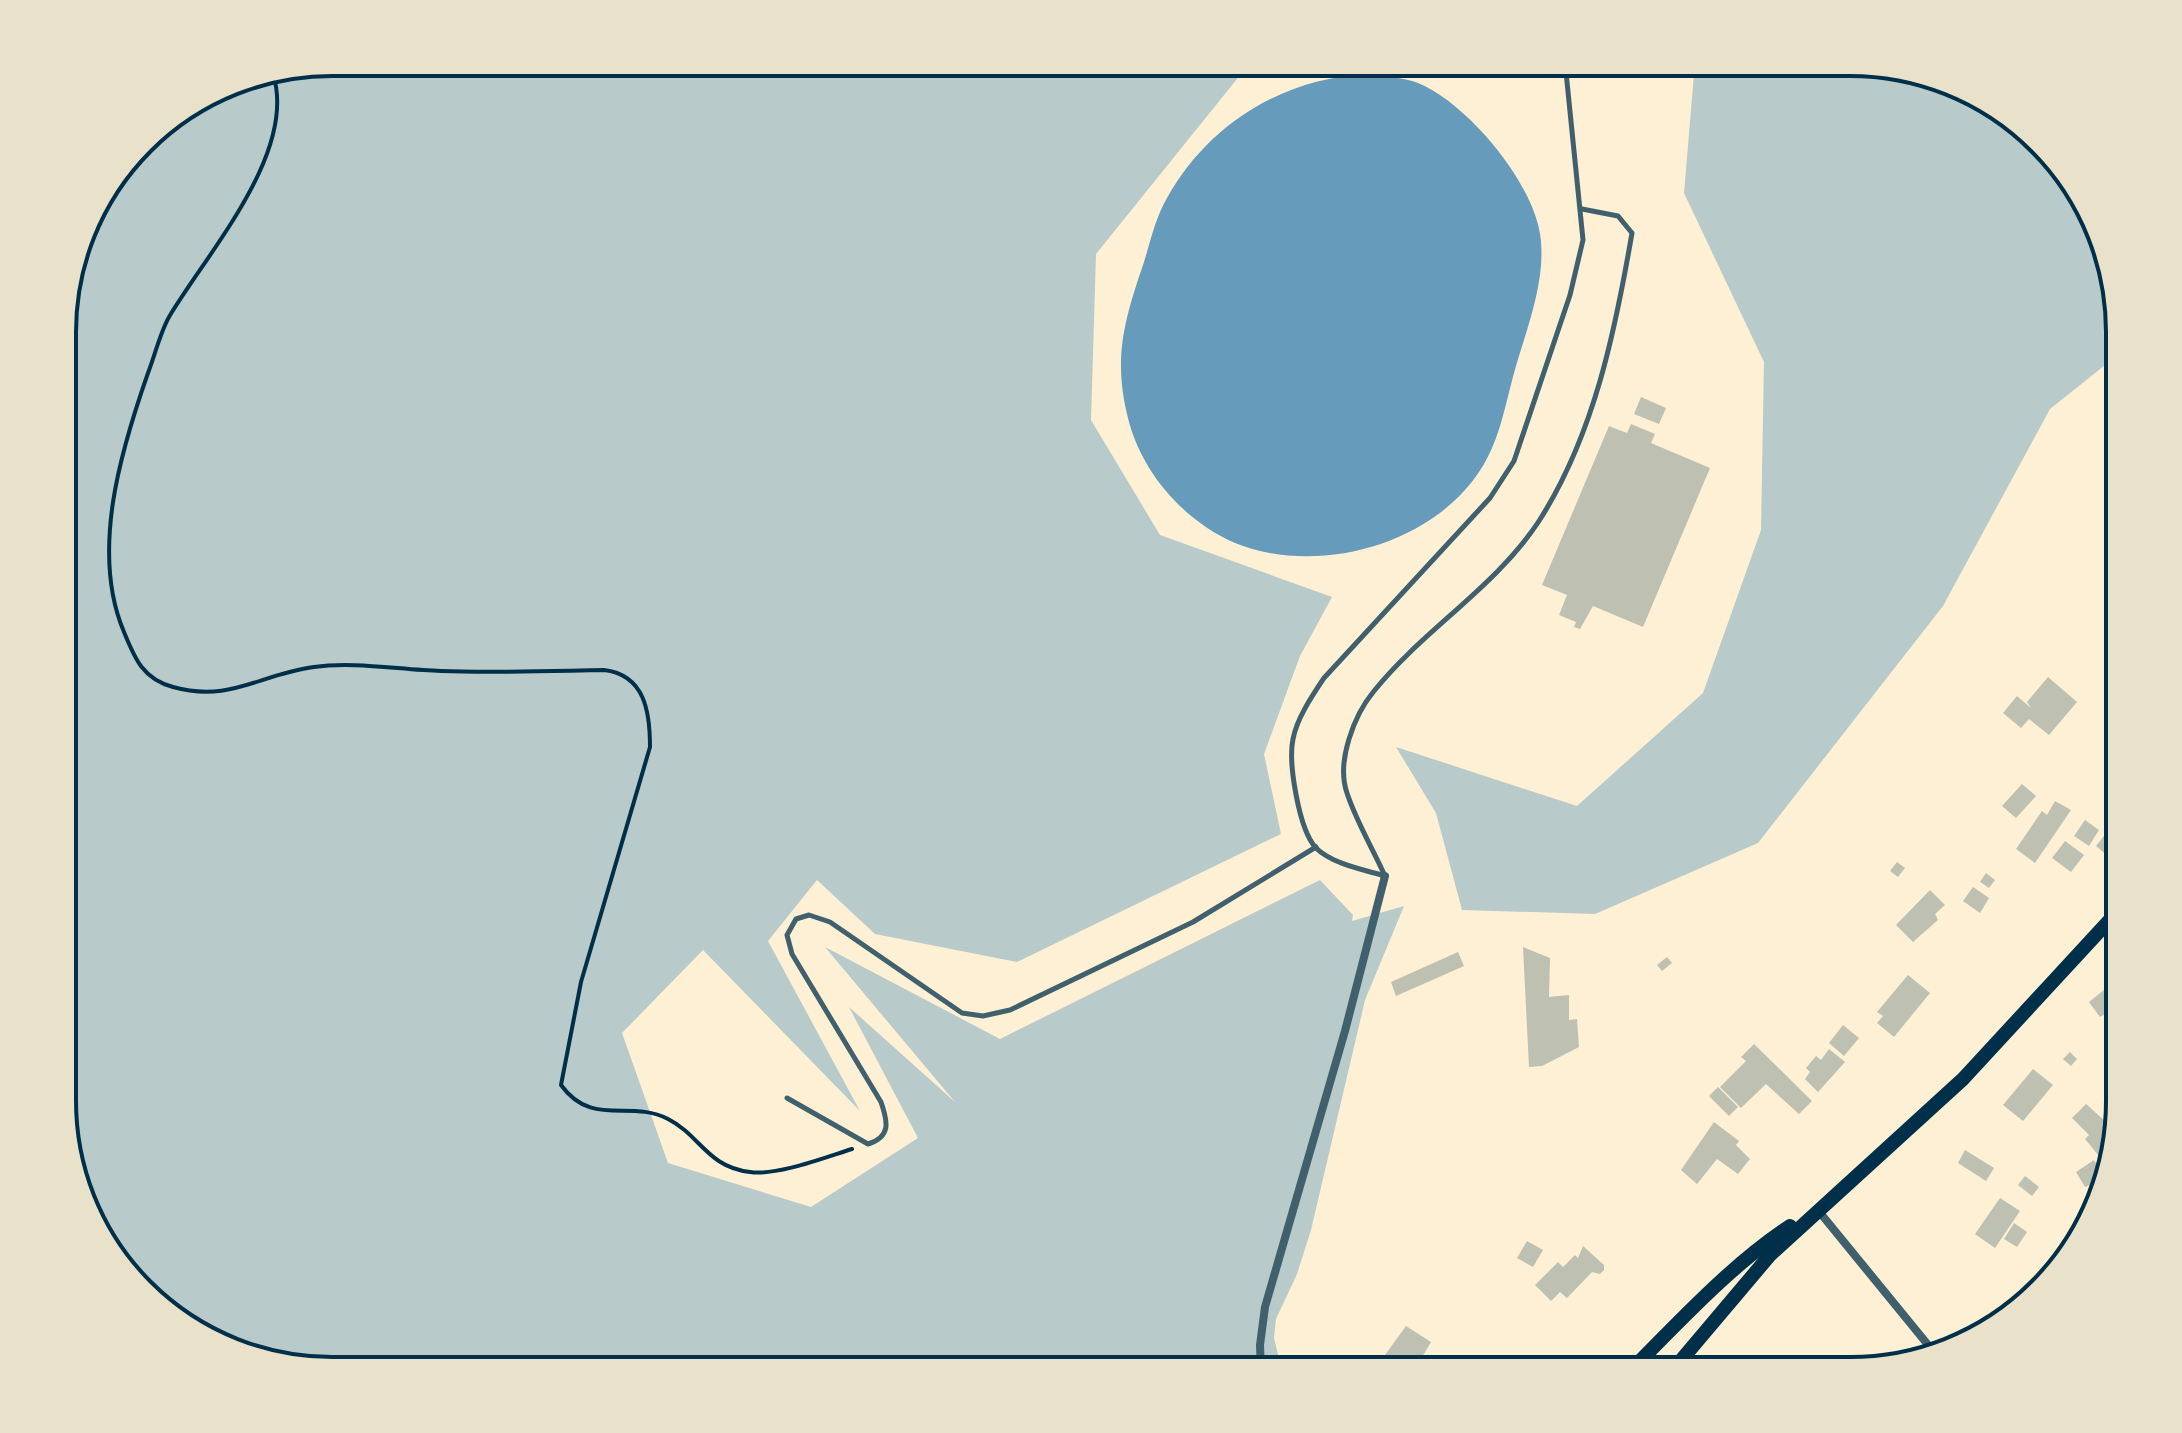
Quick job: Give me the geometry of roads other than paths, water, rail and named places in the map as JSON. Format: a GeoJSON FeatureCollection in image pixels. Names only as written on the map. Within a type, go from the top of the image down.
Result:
{"type":"FeatureCollection","features":[{"type":"Feature","properties":{"kind":"main road"},"geometry":{"type":"LineString","coordinates":[[1684,1356],[1722,1309],[1817,1209],[1963,1079],[2105,925]]}},
{"type":"Feature","properties":{"kind":"main road"},"geometry":{"type":"LineString","coordinates":[[1645,1356],[1765,1243],[1817,1209]]}},
{"type":"Feature","properties":{"kind":"street"},"geometry":{"type":"LineString","coordinates":[[1260,1356],[1265,1307],[1345,1031],[1385,876]]}},
{"type":"Feature","properties":{"kind":"street"},"geometry":{"type":"LineString","coordinates":[[1817,1209],[1927,1344]]}},
{"type":"Feature","properties":{"kind":"lane"},"geometry":{"type":"LineString","coordinates":[[1385,876],[1352,866],[1316,847],[1299,809],[1292,769],[1293,738],[1308,701],[1324,678],[1490,498],[1514,461],[1570,295],[1583,240],[1567,76]]}},
{"type":"Feature","properties":{"kind":"lane"},"geometry":{"type":"LineString","coordinates":[[1385,876],[1346,792],[1345,756],[1372,693],[1515,553],[1559,485],[1602,372],[1624,292],[1632,233],[1618,216],[1582,209]]}},
{"type":"Feature","properties":{"kind":"lane"},"geometry":{"type":"LineString","coordinates":[[787,1098],[868,1144],[879,1141],[886,1133],[887,1119],[881,1102],[792,954],[787,935],[796,919],[809,915],[830,922],[962,1013],[983,1016],[1010,1010],[1193,922],[1316,847]]}},
{"type":"Feature","properties":{"kind":"water"},"geometry":{"type":"Polygon","coordinates":[[[1384,76],[1418,83],[1437,93],[1476,126],[1511,168],[1534,213],[1540,234],[1539,284],[1492,448],[1473,480],[1448,507],[1417,528],[1382,544],[1345,553],[1307,556],[1270,553],[1216,534],[1182,508],[1154,475],[1134,438],[1128,418],[1121,377],[1123,340],[1153,231],[1163,206],[1184,171],[1227,127],[1252,109],[1278,95],[1337,77],[1384,76]]]}}]}
